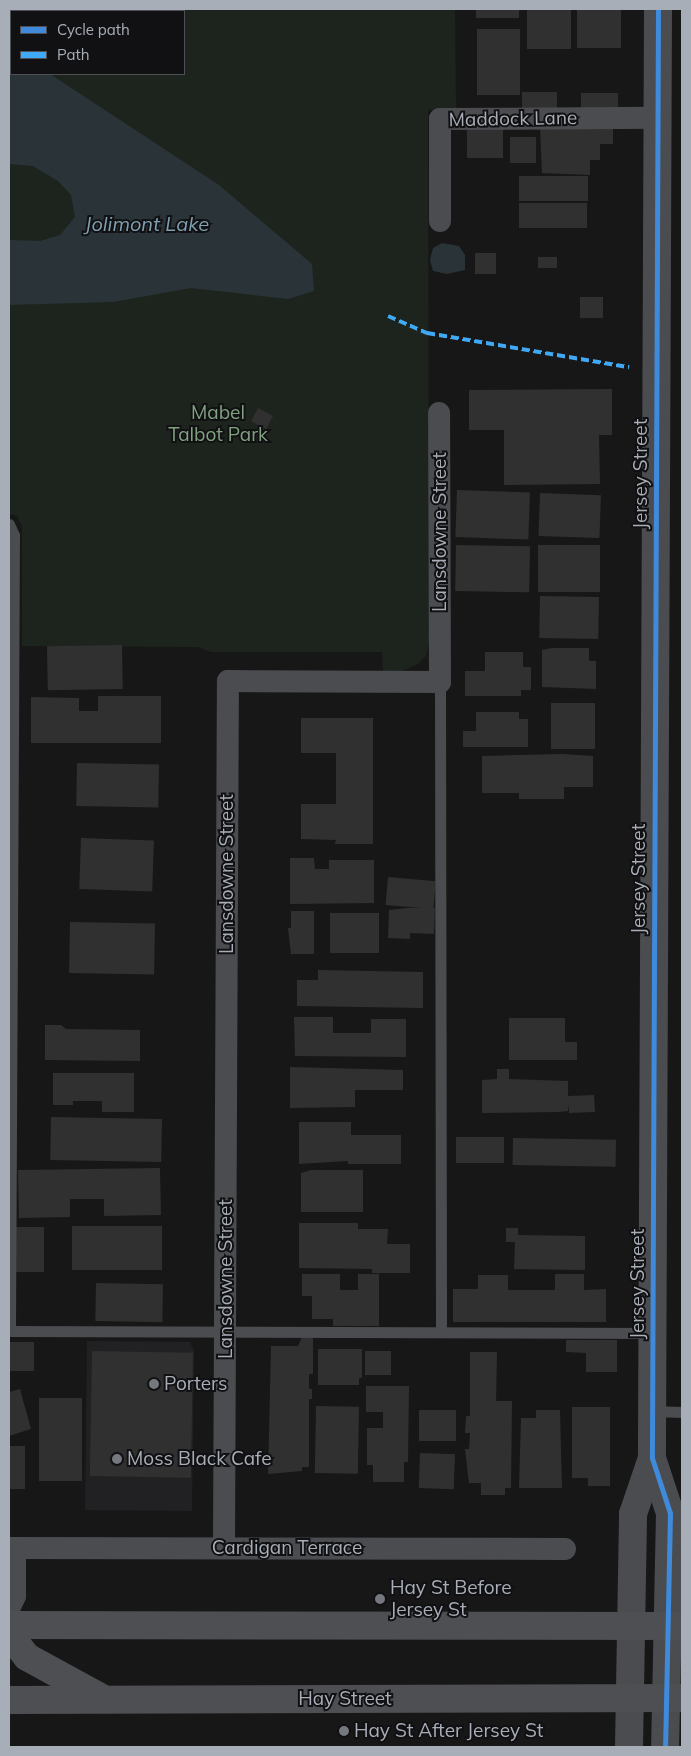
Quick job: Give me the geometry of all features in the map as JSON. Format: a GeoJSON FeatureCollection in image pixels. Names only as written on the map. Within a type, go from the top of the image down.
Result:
{"type":"FeatureCollection","features":[{"type":"Feature","properties":{"kind":"main road"},"geometry":{"type":"LineString","coordinates":[[9,1625],[676,1626]]}},
{"type":"Feature","properties":{"kind":"main road"},"geometry":{"type":"LineString","coordinates":[[9,1634],[27,1657],[103,1699]]}},
{"type":"Feature","properties":{"kind":"main road","name":"Hay Street"},"geometry":{"type":"LineString","coordinates":[[9,1700],[675,1698]]}},
{"type":"Feature","properties":{"kind":"street","name":"Jersey Street"},"geometry":{"type":"LineString","coordinates":[[658,9],[652,1458],[676,1532],[675,1698],[665,1747]]}},
{"type":"Feature","properties":{"kind":"street","name":"Maddock Lane"},"geometry":{"type":"LineString","coordinates":[[440,221],[440,119],[658,118]]}},
{"type":"Feature","properties":{"kind":"street","name":"Lansdowne Street"},"geometry":{"type":"LineString","coordinates":[[224,1547],[228,681],[440,682],[439,413]]}},
{"type":"Feature","properties":{"kind":"street","name":"Jersey Street"},"geometry":{"type":"LineString","coordinates":[[629,1747],[633,1514],[652,1458]]}},
{"type":"Feature","properties":{"kind":"street","name":"Cardigan Terrace"},"geometry":{"type":"LineString","coordinates":[[12,1548],[565,1549]]}},
{"type":"Feature","properties":{"kind":"street"},"geometry":{"type":"LineString","coordinates":[[9,1610],[15,1596],[12,1548]]}},
{"type":"Feature","properties":{"kind":"lane"},"geometry":{"type":"LineString","coordinates":[[9,524],[14,535],[9,1331],[653,1333]]}},
{"type":"Feature","properties":{"kind":"lane"},"geometry":{"type":"LineString","coordinates":[[440,682],[441,1332]]}},
{"type":"Feature","properties":{"kind":"lane"},"geometry":{"type":"LineString","coordinates":[[652,1411],[682,1412]]}},
{"type":"Feature","properties":{"kind":"shaded area"},"geometry":{"type":"Polygon","coordinates":[[[87,1341],[190,1342],[194,1351],[192,1511],[85,1510],[87,1341]]]}},
{"type":"Feature","properties":{"kind":"green space","name":"Mabel Talbot Park"},"geometry":{"type":"Polygon","coordinates":[[[9,9],[455,9],[456,109],[428,110],[429,643],[426,656],[418,664],[403,671],[383,672],[382,652],[211,652],[198,647],[22,646],[22,526],[17,516],[9,514],[9,9]]]}},
{"type":"Feature","properties":{"kind":"water","name":"Jolimont Lake"},"geometry":{"type":"Polygon","coordinates":[[[9,53],[10,75],[52,75],[219,185],[312,264],[314,291],[288,299],[191,288],[113,302],[9,305],[9,240],[40,241],[60,235],[75,217],[71,195],[58,181],[33,166],[9,164],[9,53]]]}},
{"type":"Feature","properties":{"kind":"water"},"geometry":{"type":"Polygon","coordinates":[[[442,243],[459,246],[465,255],[465,270],[447,274],[433,271],[430,260],[433,248],[442,243]]]}},
{"type":"Feature","properties":{"kind":"building"},"geometry":{"type":"Polygon","coordinates":[[[476,9],[519,9],[519,18],[476,18],[476,9]]]}},
{"type":"Feature","properties":{"kind":"building"},"geometry":{"type":"Polygon","coordinates":[[[527,9],[571,9],[571,49],[527,49],[527,9]]]}},
{"type":"Feature","properties":{"kind":"building"},"geometry":{"type":"Polygon","coordinates":[[[577,9],[621,9],[621,48],[577,48],[577,9]]]}},
{"type":"Feature","properties":{"kind":"building"},"geometry":{"type":"Polygon","coordinates":[[[477,29],[520,29],[520,95],[477,95],[477,29]]]}},
{"type":"Feature","properties":{"kind":"building"},"geometry":{"type":"Polygon","coordinates":[[[522,92],[557,92],[557,110],[522,110],[522,92]]]}},
{"type":"Feature","properties":{"kind":"building"},"geometry":{"type":"Polygon","coordinates":[[[581,93],[618,93],[618,111],[581,111],[581,93]]]}},
{"type":"Feature","properties":{"kind":"building"},"geometry":{"type":"Polygon","coordinates":[[[613,126],[613,144],[600,144],[600,160],[590,160],[590,175],[542,173],[540,127],[613,126]]]}},
{"type":"Feature","properties":{"kind":"building"},"geometry":{"type":"Polygon","coordinates":[[[467,129],[503,129],[503,158],[467,158],[467,129]]]}},
{"type":"Feature","properties":{"kind":"building"},"geometry":{"type":"Polygon","coordinates":[[[510,137],[536,137],[536,163],[510,163],[510,137]]]}},
{"type":"Feature","properties":{"kind":"building"},"geometry":{"type":"Polygon","coordinates":[[[519,176],[588,176],[588,201],[519,201],[519,176]]]}},
{"type":"Feature","properties":{"kind":"building"},"geometry":{"type":"Polygon","coordinates":[[[519,203],[587,203],[587,228],[519,228],[519,203]]]}},
{"type":"Feature","properties":{"kind":"building"},"geometry":{"type":"Polygon","coordinates":[[[475,253],[496,253],[496,274],[475,274],[475,253]]]}},
{"type":"Feature","properties":{"kind":"building"},"geometry":{"type":"Polygon","coordinates":[[[538,257],[557,257],[557,268],[538,268],[538,257]]]}},
{"type":"Feature","properties":{"kind":"building"},"geometry":{"type":"Polygon","coordinates":[[[580,297],[603,297],[603,318],[580,318],[580,297]]]}},
{"type":"Feature","properties":{"kind":"building"},"geometry":{"type":"Polygon","coordinates":[[[612,389],[612,435],[599,435],[600,484],[504,485],[504,430],[469,430],[469,390],[612,389]]]}},
{"type":"Feature","properties":{"kind":"building"},"geometry":{"type":"Polygon","coordinates":[[[258,408],[273,416],[266,429],[251,421],[258,408]]]}},
{"type":"Feature","properties":{"kind":"building"},"geometry":{"type":"Polygon","coordinates":[[[457,490],[530,493],[528,540],[455,537],[457,490]]]}},
{"type":"Feature","properties":{"kind":"building"},"geometry":{"type":"Polygon","coordinates":[[[540,493],[601,495],[599,538],[538,536],[540,493]]]}},
{"type":"Feature","properties":{"kind":"building"},"geometry":{"type":"Polygon","coordinates":[[[456,545],[530,546],[529,592],[455,591],[456,545]]]}},
{"type":"Feature","properties":{"kind":"building"},"geometry":{"type":"Polygon","coordinates":[[[538,545],[600,545],[600,592],[538,592],[538,545]]]}},
{"type":"Feature","properties":{"kind":"building"},"geometry":{"type":"Polygon","coordinates":[[[540,596],[599,597],[598,639],[539,638],[540,596]]]}},
{"type":"Feature","properties":{"kind":"building"},"geometry":{"type":"Polygon","coordinates":[[[122,645],[123,689],[48,690],[47,646],[122,645]]]}},
{"type":"Feature","properties":{"kind":"building"},"geometry":{"type":"Polygon","coordinates":[[[552,648],[589,648],[589,661],[596,661],[596,689],[542,687],[542,650],[552,648]]]}},
{"type":"Feature","properties":{"kind":"building"},"geometry":{"type":"Polygon","coordinates":[[[485,652],[523,652],[523,667],[531,667],[531,690],[521,690],[521,696],[465,696],[465,671],[485,671],[485,652]]]}},
{"type":"Feature","properties":{"kind":"building"},"geometry":{"type":"Polygon","coordinates":[[[98,696],[161,696],[161,743],[31,743],[31,697],[79,698],[79,711],[98,711],[98,696]]]}},
{"type":"Feature","properties":{"kind":"building"},"geometry":{"type":"Polygon","coordinates":[[[551,703],[595,703],[595,749],[551,749],[551,703]]]}},
{"type":"Feature","properties":{"kind":"building"},"geometry":{"type":"Polygon","coordinates":[[[476,712],[519,712],[519,719],[528,719],[528,747],[463,747],[463,731],[476,731],[476,712]]]}},
{"type":"Feature","properties":{"kind":"building"},"geometry":{"type":"Polygon","coordinates":[[[301,718],[373,718],[373,844],[335,844],[336,840],[301,839],[301,804],[336,804],[336,753],[301,753],[301,718]]]}},
{"type":"Feature","properties":{"kind":"building"},"geometry":{"type":"Polygon","coordinates":[[[563,754],[593,756],[593,787],[564,787],[564,799],[519,799],[519,793],[482,793],[482,756],[563,754]]]}},
{"type":"Feature","properties":{"kind":"building"},"geometry":{"type":"Polygon","coordinates":[[[77,763],[159,764],[158,807],[76,806],[77,763]]]}},
{"type":"Feature","properties":{"kind":"building"},"geometry":{"type":"Polygon","coordinates":[[[81,838],[154,841],[152,892],[79,889],[81,838]]]}},
{"type":"Feature","properties":{"kind":"building"},"geometry":{"type":"Polygon","coordinates":[[[290,858],[314,858],[315,869],[329,869],[329,860],[374,860],[374,903],[290,904],[290,858]]]}},
{"type":"Feature","properties":{"kind":"building"},"geometry":{"type":"Polygon","coordinates":[[[388,877],[436,881],[433,909],[386,905],[388,877]]]}},
{"type":"Feature","properties":{"kind":"building"},"geometry":{"type":"Polygon","coordinates":[[[435,908],[434,934],[410,933],[410,939],[388,938],[389,910],[435,908]]]}},
{"type":"Feature","properties":{"kind":"building"},"geometry":{"type":"Polygon","coordinates":[[[291,911],[314,911],[314,954],[291,954],[288,928],[291,928],[291,911]]]}},
{"type":"Feature","properties":{"kind":"building"},"geometry":{"type":"Polygon","coordinates":[[[330,913],[379,913],[379,953],[330,953],[330,913]]]}},
{"type":"Feature","properties":{"kind":"building"},"geometry":{"type":"Polygon","coordinates":[[[70,922],[155,923],[154,974],[69,973],[70,922]]]}},
{"type":"Feature","properties":{"kind":"building"},"geometry":{"type":"Polygon","coordinates":[[[318,970],[423,972],[423,1008],[297,1006],[297,980],[318,980],[318,970]]]}},
{"type":"Feature","properties":{"kind":"building"},"geometry":{"type":"Polygon","coordinates":[[[294,1017],[333,1017],[333,1033],[371,1033],[371,1019],[406,1019],[406,1057],[295,1056],[294,1017]]]}},
{"type":"Feature","properties":{"kind":"building"},"geometry":{"type":"Polygon","coordinates":[[[509,1018],[565,1018],[565,1042],[577,1042],[577,1060],[509,1060],[509,1018]]]}},
{"type":"Feature","properties":{"kind":"building"},"geometry":{"type":"Polygon","coordinates":[[[45,1025],[61,1025],[66,1029],[140,1030],[140,1061],[45,1060],[45,1025]]]}},
{"type":"Feature","properties":{"kind":"building"},"geometry":{"type":"Polygon","coordinates":[[[290,1067],[403,1070],[403,1090],[355,1090],[355,1107],[290,1108],[290,1067]]]}},
{"type":"Feature","properties":{"kind":"building"},"geometry":{"type":"Polygon","coordinates":[[[497,1069],[509,1069],[509,1079],[568,1081],[568,1096],[594,1095],[595,1112],[569,1113],[569,1104],[568,1111],[559,1112],[482,1113],[482,1080],[497,1079],[497,1069]]]}},
{"type":"Feature","properties":{"kind":"building"},"geometry":{"type":"Polygon","coordinates":[[[53,1073],[134,1073],[134,1112],[102,1112],[102,1101],[73,1101],[73,1105],[53,1105],[53,1073]]]}},
{"type":"Feature","properties":{"kind":"building"},"geometry":{"type":"Polygon","coordinates":[[[51,1117],[162,1119],[161,1162],[50,1160],[51,1117]]]}},
{"type":"Feature","properties":{"kind":"building"},"geometry":{"type":"Polygon","coordinates":[[[299,1122],[351,1122],[351,1135],[401,1135],[401,1164],[348,1164],[348,1161],[299,1164],[299,1122]]]}},
{"type":"Feature","properties":{"kind":"building"},"geometry":{"type":"Polygon","coordinates":[[[456,1137],[504,1137],[504,1163],[456,1163],[456,1137]]]}},
{"type":"Feature","properties":{"kind":"building"},"geometry":{"type":"Polygon","coordinates":[[[513,1138],[616,1140],[616,1167],[513,1165],[513,1138]]]}},
{"type":"Feature","properties":{"kind":"building"},"geometry":{"type":"Polygon","coordinates":[[[160,1168],[161,1215],[104,1216],[104,1199],[70,1199],[70,1217],[19,1218],[18,1170],[160,1168]]]}},
{"type":"Feature","properties":{"kind":"building"},"geometry":{"type":"Polygon","coordinates":[[[311,1170],[363,1170],[363,1212],[301,1212],[301,1173],[311,1170]]]}},
{"type":"Feature","properties":{"kind":"building"},"geometry":{"type":"Polygon","coordinates":[[[299,1223],[358,1223],[358,1229],[388,1229],[387,1244],[410,1244],[410,1273],[372,1273],[372,1269],[299,1268],[299,1223]]]}},
{"type":"Feature","properties":{"kind":"building"},"geometry":{"type":"Polygon","coordinates":[[[72,1226],[162,1226],[162,1270],[72,1270],[72,1226]]]}},
{"type":"Feature","properties":{"kind":"building"},"geometry":{"type":"Polygon","coordinates":[[[16,1227],[44,1227],[44,1272],[16,1272],[16,1227]]]}},
{"type":"Feature","properties":{"kind":"building"},"geometry":{"type":"Polygon","coordinates":[[[506,1228],[518,1228],[518,1235],[585,1236],[585,1270],[514,1269],[515,1242],[506,1242],[506,1228]]]}},
{"type":"Feature","properties":{"kind":"building"},"geometry":{"type":"Polygon","coordinates":[[[302,1274],[340,1274],[340,1290],[358,1290],[358,1274],[379,1274],[379,1326],[333,1326],[333,1319],[312,1319],[312,1296],[302,1296],[302,1274]]]}},
{"type":"Feature","properties":{"kind":"building"},"geometry":{"type":"Polygon","coordinates":[[[555,1274],[584,1274],[584,1290],[606,1289],[606,1322],[453,1322],[453,1289],[478,1289],[478,1275],[508,1275],[508,1290],[555,1290],[555,1274]]]}},
{"type":"Feature","properties":{"kind":"building"},"geometry":{"type":"Polygon","coordinates":[[[96,1283],[163,1284],[162,1322],[95,1321],[96,1283]]]}},
{"type":"Feature","properties":{"kind":"building"},"geometry":{"type":"Polygon","coordinates":[[[302,1337],[313,1337],[313,1374],[309,1374],[309,1389],[312,1389],[312,1399],[309,1399],[309,1467],[302,1467],[302,1471],[268,1474],[271,1346],[298,1346],[302,1337]]]}},
{"type":"Feature","properties":{"kind":"building"},"geometry":{"type":"Polygon","coordinates":[[[566,1340],[617,1340],[617,1372],[586,1372],[586,1353],[566,1352],[566,1340]]]}},
{"type":"Feature","properties":{"kind":"building"},"geometry":{"type":"Polygon","coordinates":[[[9,1342],[34,1342],[34,1371],[9,1371],[9,1342]]]}},
{"type":"Feature","properties":{"kind":"building"},"geometry":{"type":"Polygon","coordinates":[[[318,1349],[362,1349],[362,1378],[359,1378],[359,1385],[318,1385],[318,1349]]]}},
{"type":"Feature","properties":{"kind":"building"},"geometry":{"type":"Polygon","coordinates":[[[92,1351],[193,1353],[191,1478],[90,1476],[92,1351]]]}},
{"type":"Feature","properties":{"kind":"building"},"geometry":{"type":"Polygon","coordinates":[[[365,1351],[391,1351],[391,1375],[365,1375],[365,1351]]]}},
{"type":"Feature","properties":{"kind":"building"},"geometry":{"type":"Polygon","coordinates":[[[470,1352],[497,1352],[496,1401],[512,1401],[511,1488],[505,1488],[505,1495],[481,1495],[481,1483],[469,1483],[465,1449],[469,1449],[470,1433],[465,1433],[466,1416],[470,1416],[470,1352]]]}},
{"type":"Feature","properties":{"kind":"building"},"geometry":{"type":"Polygon","coordinates":[[[366,1386],[409,1386],[408,1462],[404,1462],[404,1482],[373,1482],[373,1465],[367,1465],[367,1428],[383,1428],[383,1412],[366,1412],[366,1386]]]}},
{"type":"Feature","properties":{"kind":"building"},"geometry":{"type":"Polygon","coordinates":[[[20,1389],[31,1429],[9,1436],[9,1392],[20,1389]]]}},
{"type":"Feature","properties":{"kind":"building"},"geometry":{"type":"Polygon","coordinates":[[[39,1398],[82,1398],[82,1481],[39,1481],[39,1398]]]}},
{"type":"Feature","properties":{"kind":"building"},"geometry":{"type":"Polygon","coordinates":[[[316,1406],[359,1407],[358,1474],[315,1473],[316,1406]]]}},
{"type":"Feature","properties":{"kind":"building"},"geometry":{"type":"Polygon","coordinates":[[[572,1407],[610,1407],[610,1486],[588,1486],[588,1478],[572,1478],[572,1407]]]}},
{"type":"Feature","properties":{"kind":"building"},"geometry":{"type":"Polygon","coordinates":[[[419,1410],[456,1410],[456,1441],[419,1441],[419,1410]]]}},
{"type":"Feature","properties":{"kind":"building"},"geometry":{"type":"Polygon","coordinates":[[[536,1410],[560,1410],[562,1488],[519,1488],[521,1418],[536,1418],[536,1410]]]}},
{"type":"Feature","properties":{"kind":"building"},"geometry":{"type":"Polygon","coordinates":[[[9,1446],[25,1446],[25,1489],[9,1489],[9,1446]]]}},
{"type":"Feature","properties":{"kind":"building"},"geometry":{"type":"Polygon","coordinates":[[[420,1453],[455,1454],[454,1489],[419,1488],[420,1453]]]}},
{"type":"Feature","properties":{"kind":"marked path"},"geometry":{"type":"LineString","coordinates":[[388,316],[427,333],[629,367]]}},
{"type":"Feature","properties":{"kind":"cycle path"},"geometry":{"type":"LineString","coordinates":[[658,9],[652,1458],[670,1513],[665,1747]]}},
{"type":"Feature","properties":{"kind":"place","name":"Porters"},"geometry":{"type":"Point","coordinates":[154,1384]}},
{"type":"Feature","properties":{"kind":"place","name":"Moss Black Cafe"},"geometry":{"type":"Point","coordinates":[117,1459]}},
{"type":"Feature","properties":{"kind":"place","name":"Hay St Before Jersey St"},"geometry":{"type":"Point","coordinates":[380,1599]}},
{"type":"Feature","properties":{"kind":"place","name":"Hay St After Jersey St"},"geometry":{"type":"Point","coordinates":[344,1731]}}]}
